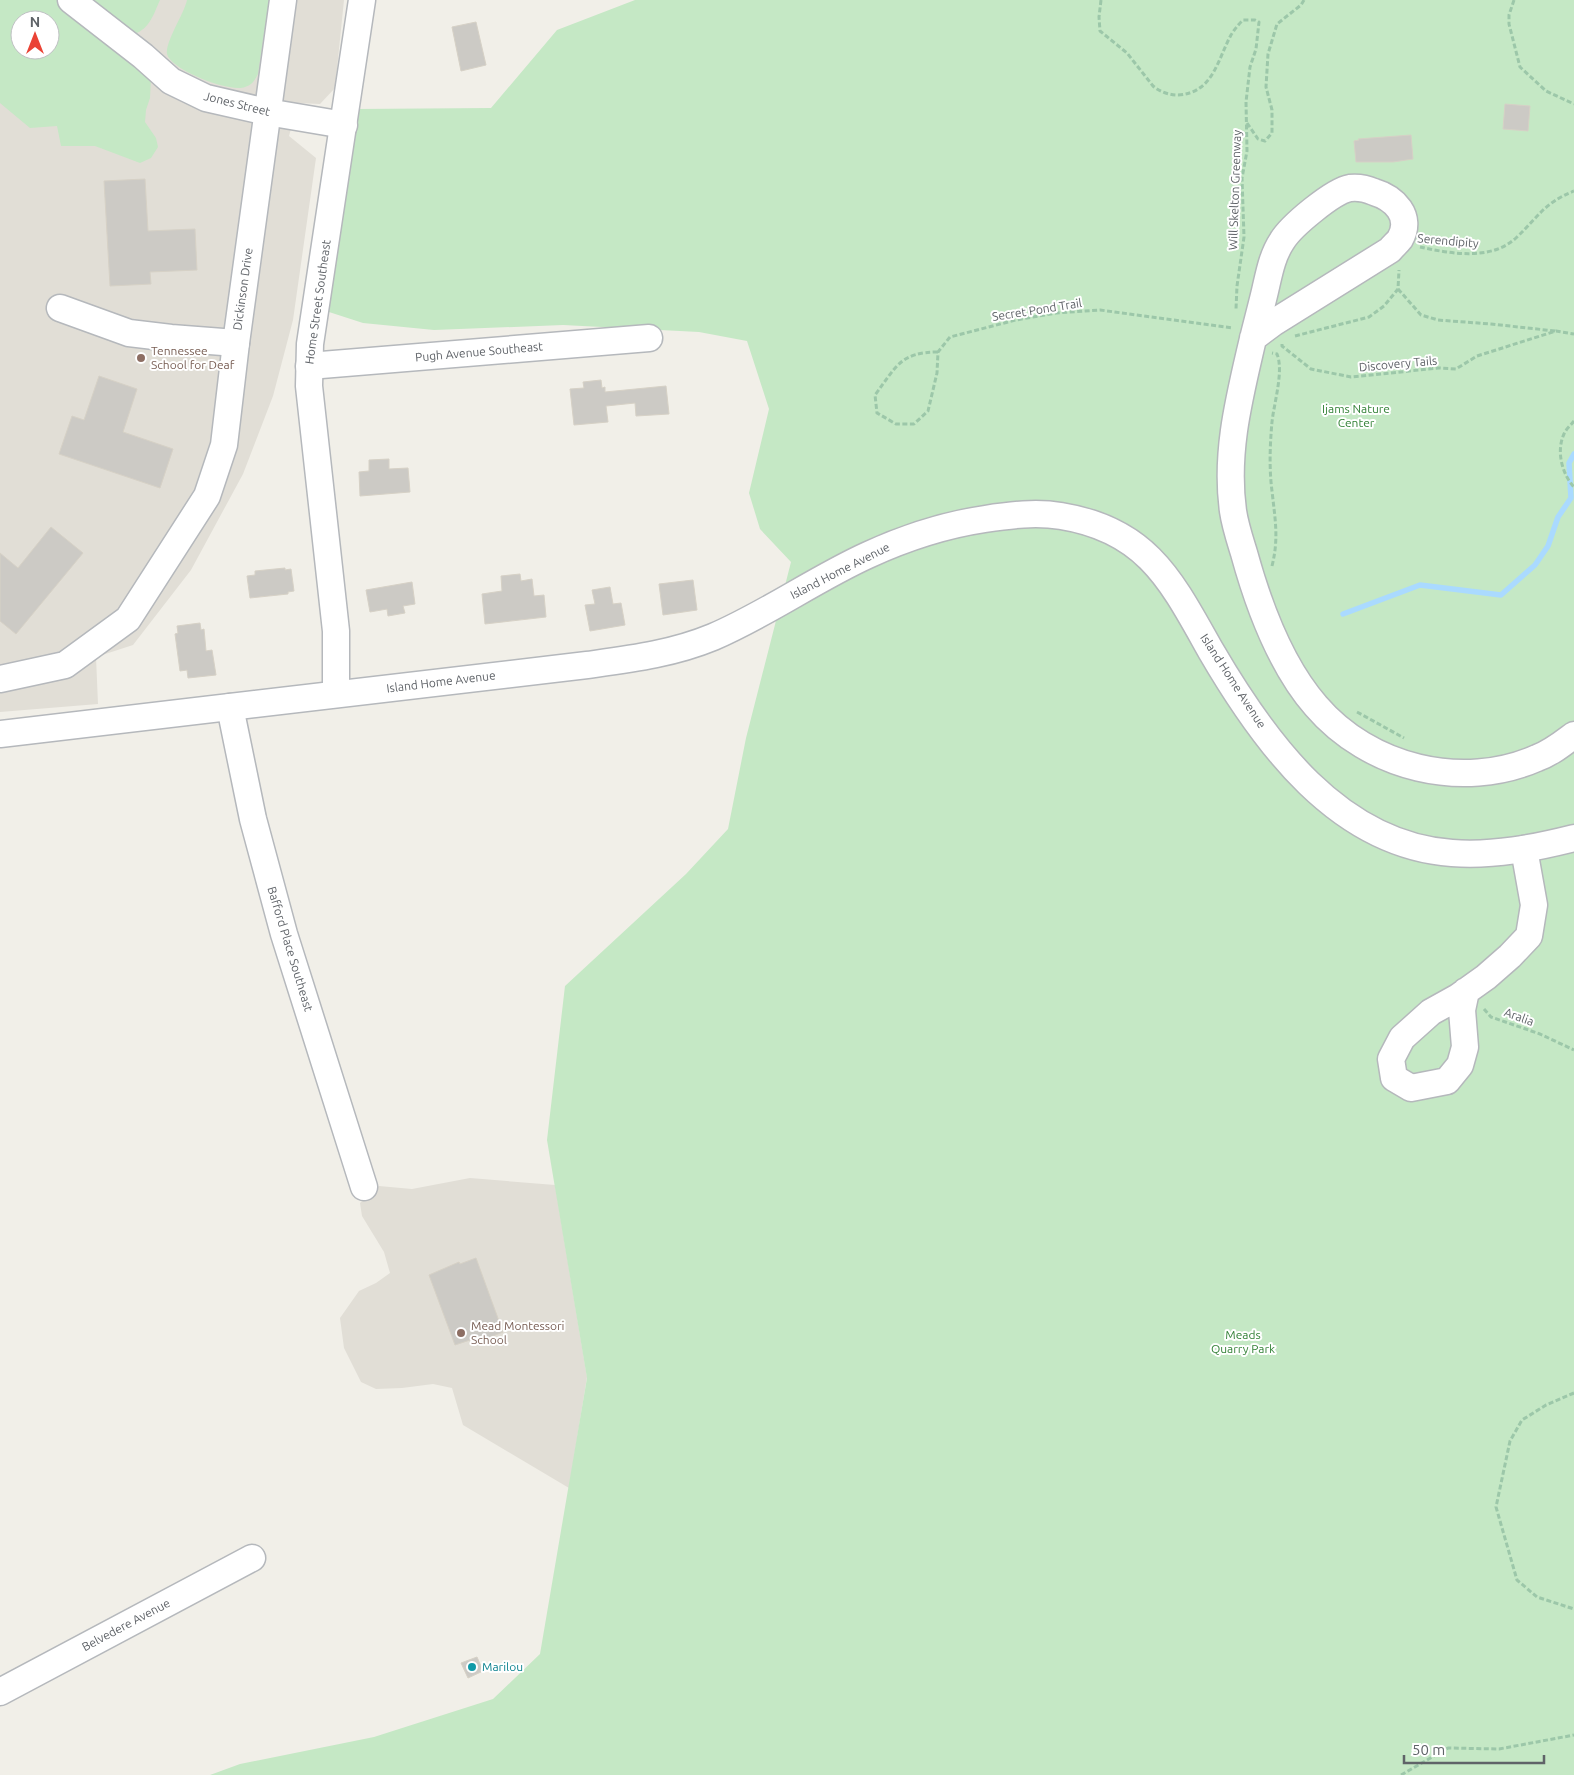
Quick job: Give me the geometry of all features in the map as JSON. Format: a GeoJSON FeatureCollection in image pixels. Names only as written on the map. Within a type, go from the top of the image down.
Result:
{"type":"FeatureCollection","features":[{"type":"Feature","properties":{"kind":"street","name":"Jones Street"},"geometry":{"type":"LineString","coordinates":[[71,0],[143,56],[171,81],[206,98],[268,112],[344,124]]}},
{"type":"Feature","properties":{"kind":"street","name":"Dickinson Drive"},"geometry":{"type":"LineString","coordinates":[[0,679],[65,665],[128,620],[207,496],[224,445],[236,343],[283,0]]}},
{"type":"Feature","properties":{"kind":"street","name":"Home Street Southeast"},"geometry":{"type":"LineString","coordinates":[[336,694],[336,631],[309,386],[310,344],[362,0]]}},
{"type":"Feature","properties":{"kind":"street"},"geometry":{"type":"LineString","coordinates":[[1244,334],[1273,323],[1395,250],[1404,224],[1401,210],[1392,200],[1367,190],[1353,188],[1339,191],[1291,230],[1273,257],[1244,334],[1230,462],[1233,512],[1251,581],[1267,622],[1297,680],[1316,707],[1342,731],[1377,752],[1413,767],[1451,774],[1472,774],[1491,772],[1524,763],[1548,753],[1574,735]]}},
{"type":"Feature","properties":{"kind":"street"},"geometry":{"type":"LineString","coordinates":[[60,308],[129,333],[236,343]]}},
{"type":"Feature","properties":{"kind":"street","name":"Pugh Avenue Southeast"},"geometry":{"type":"LineString","coordinates":[[310,366],[648,338]]}},
{"type":"Feature","properties":{"kind":"street","name":"Island Home Avenue"},"geometry":{"type":"LineString","coordinates":[[0,734],[614,661],[671,651],[697,643],[738,625],[867,555],[906,539],[984,519],[1027,514],[1060,516],[1104,528],[1136,547],[1156,565],[1176,590],[1229,680],[1268,736],[1309,783],[1348,816],[1378,834],[1394,840],[1427,850],[1449,853],[1475,854],[1524,849],[1574,838]]}},
{"type":"Feature","properties":{"kind":"street","name":"Bafford Place Southeast"},"geometry":{"type":"LineString","coordinates":[[230,707],[253,819],[284,934],[364,1187]]}},
{"type":"Feature","properties":{"kind":"street"},"geometry":{"type":"LineString","coordinates":[[1466,991],[1492,972],[1529,936],[1534,905],[1524,849]]}},
{"type":"Feature","properties":{"kind":"street","name":"Belvedere Avenue"},"geometry":{"type":"LineString","coordinates":[[0,1692],[252,1558]]}},
{"type":"Feature","properties":{"kind":"path","name":"Will Skelton Greenway"},"geometry":{"type":"LineString","coordinates":[[1101,0],[1100,30],[1127,53],[1153,86],[1171,95],[1185,94],[1202,87],[1214,72],[1231,35],[1243,20],[1259,22],[1256,49],[1250,67],[1248,84],[1247,151],[1242,178],[1244,237],[1237,286],[1236,312]]}},
{"type":"Feature","properties":{"kind":"path"},"geometry":{"type":"LineString","coordinates":[[1247,122],[1258,139],[1265,141],[1272,133],[1272,110],[1266,87],[1268,54],[1277,24],[1301,5],[1304,0]]}},
{"type":"Feature","properties":{"kind":"path"},"geometry":{"type":"LineString","coordinates":[[1514,0],[1509,15],[1509,24],[1520,67],[1546,91],[1574,104]]}},
{"type":"Feature","properties":{"kind":"path","name":"Serendipity"},"geometry":{"type":"LineString","coordinates":[[1395,250],[1415,246],[1432,250],[1477,254],[1501,248],[1516,238],[1544,208],[1559,197],[1574,191]]}},
{"type":"Feature","properties":{"kind":"path"},"geometry":{"type":"LineString","coordinates":[[1395,250],[1398,289],[1421,314],[1438,320],[1556,331]]}},
{"type":"Feature","properties":{"kind":"path"},"geometry":{"type":"LineString","coordinates":[[1289,335],[1296,337],[1369,317],[1384,306],[1398,289]]}},
{"type":"Feature","properties":{"kind":"path","name":"Secret Pond Trail"},"geometry":{"type":"LineString","coordinates":[[938,352],[950,337],[1016,320],[1056,313],[1082,311],[1100,310],[1244,334]]}},
{"type":"Feature","properties":{"kind":"path","name":"Discovery Tails"},"geometry":{"type":"LineString","coordinates":[[1282,346],[1311,369],[1351,377],[1439,368],[1456,369],[1477,356],[1556,331],[1574,334]]}},
{"type":"Feature","properties":{"kind":"path"},"geometry":{"type":"LineString","coordinates":[[1244,334],[1276,354],[1280,365],[1270,452],[1277,534],[1277,544],[1271,569]]}},
{"type":"Feature","properties":{"kind":"path"},"geometry":{"type":"LineString","coordinates":[[1276,354],[1282,346],[1281,343],[1284,338]]}},
{"type":"Feature","properties":{"kind":"path"},"geometry":{"type":"LineString","coordinates":[[922,352],[938,352],[937,373],[928,411],[914,424],[896,424],[878,413],[875,395],[900,361],[922,352]]}},
{"type":"Feature","properties":{"kind":"path"},"geometry":{"type":"LineString","coordinates":[[1573,486],[1563,470],[1562,444],[1565,431],[1574,421]]}},
{"type":"Feature","properties":{"kind":"path"},"geometry":{"type":"LineString","coordinates":[[1356,711],[1411,742]]}},
{"type":"Feature","properties":{"kind":"path","name":"Aralia"},"geometry":{"type":"LineString","coordinates":[[1466,991],[1492,1016],[1540,1034],[1574,1050]]}},
{"type":"Feature","properties":{"kind":"path"},"geometry":{"type":"LineString","coordinates":[[1574,1393],[1546,1405],[1522,1420],[1510,1441],[1496,1507],[1517,1580],[1537,1597],[1574,1609]]}},
{"type":"Feature","properties":{"kind":"path"},"geometry":{"type":"LineString","coordinates":[[1401,1775],[1448,1748],[1499,1749],[1574,1735]]}},
{"type":"Feature","properties":{"kind":"shaded area","name":"Tennessee School for Deaf"},"geometry":{"type":"Polygon","coordinates":[[[0,0],[344,0],[335,88],[320,104],[298,103],[289,136],[316,158],[293,320],[273,396],[243,474],[191,570],[133,645],[96,657],[98,704],[0,712],[0,0]]]}},
{"type":"Feature","properties":{"kind":"shaded area","name":"Mead Montessori School"},"geometry":{"type":"Polygon","coordinates":[[[470,1178],[555,1185],[587,1377],[569,1488],[463,1425],[452,1388],[433,1384],[376,1389],[361,1382],[344,1348],[340,1318],[359,1291],[376,1283],[390,1273],[384,1252],[362,1216],[360,1203],[379,1186],[412,1189],[470,1178]]]}},
{"type":"Feature","properties":{"kind":"green space"},"geometry":{"type":"Polygon","coordinates":[[[0,0],[57,0],[151,78],[150,98],[145,122],[156,138],[158,147],[151,158],[140,163],[95,146],[61,146],[57,126],[30,128],[0,103],[0,0]]]}},
{"type":"Feature","properties":{"kind":"green space"},"geometry":{"type":"Polygon","coordinates":[[[87,0],[160,0],[148,24],[134,34],[87,0]]]}},
{"type":"Feature","properties":{"kind":"green space"},"geometry":{"type":"Polygon","coordinates":[[[187,0],[269,0],[258,74],[251,84],[238,88],[227,87],[189,73],[171,60],[167,54],[167,49],[187,0]]]}},
{"type":"Feature","properties":{"kind":"green space"},"geometry":{"type":"Polygon","coordinates":[[[635,0],[1574,0],[1574,1775],[210,1775],[240,1764],[374,1737],[493,1699],[540,1654],[587,1378],[547,1140],[565,986],[686,874],[728,829],[746,738],[791,562],[760,529],[749,493],[769,409],[747,341],[699,332],[563,325],[434,330],[363,323],[329,312],[355,109],[491,108],[557,30],[635,0]]]}},
{"type":"Feature","properties":{"kind":"building"},"geometry":{"type":"Polygon","coordinates":[[[476,22],[486,65],[461,71],[452,27],[476,22]]]}},
{"type":"Feature","properties":{"kind":"building"},"geometry":{"type":"Polygon","coordinates":[[[1505,104],[1530,106],[1528,131],[1503,129],[1505,104]]]}},
{"type":"Feature","properties":{"kind":"building"},"geometry":{"type":"Polygon","coordinates":[[[1411,135],[1413,159],[1393,162],[1356,162],[1354,141],[1358,139],[1411,135]]]}},
{"type":"Feature","properties":{"kind":"building"},"geometry":{"type":"Polygon","coordinates":[[[145,179],[148,231],[195,229],[197,270],[150,272],[151,284],[110,286],[104,181],[145,179]]]}},
{"type":"Feature","properties":{"kind":"building"},"geometry":{"type":"Polygon","coordinates":[[[99,376],[137,389],[123,432],[173,449],[160,488],[59,454],[72,416],[84,420],[99,376]]]}},
{"type":"Feature","properties":{"kind":"building"},"geometry":{"type":"Polygon","coordinates":[[[601,380],[602,388],[605,387],[605,392],[666,386],[669,414],[636,416],[635,403],[606,406],[608,422],[574,425],[570,389],[584,388],[583,382],[601,380]]]}},
{"type":"Feature","properties":{"kind":"building"},"geometry":{"type":"Polygon","coordinates":[[[389,459],[389,469],[408,468],[410,492],[360,496],[359,472],[369,471],[369,460],[389,459]]]}},
{"type":"Feature","properties":{"kind":"building"},"geometry":{"type":"Polygon","coordinates":[[[51,527],[83,553],[16,634],[0,621],[0,553],[18,568],[51,527]]]}},
{"type":"Feature","properties":{"kind":"building"},"geometry":{"type":"Polygon","coordinates":[[[285,568],[285,570],[291,569],[294,591],[288,592],[288,594],[250,598],[247,576],[255,575],[255,571],[285,568]]]}},
{"type":"Feature","properties":{"kind":"building"},"geometry":{"type":"Polygon","coordinates":[[[520,574],[521,581],[532,579],[534,596],[544,595],[546,617],[485,624],[482,594],[502,591],[501,576],[520,574]]]}},
{"type":"Feature","properties":{"kind":"building"},"geometry":{"type":"Polygon","coordinates":[[[693,580],[697,610],[663,615],[659,584],[693,580]]]}},
{"type":"Feature","properties":{"kind":"building"},"geometry":{"type":"Polygon","coordinates":[[[412,582],[415,604],[403,606],[405,613],[388,616],[387,609],[370,612],[366,590],[412,582]]]}},
{"type":"Feature","properties":{"kind":"building"},"geometry":{"type":"Polygon","coordinates":[[[610,587],[613,604],[621,603],[625,625],[590,631],[585,605],[595,604],[592,590],[610,587]]]}},
{"type":"Feature","properties":{"kind":"building"},"geometry":{"type":"Polygon","coordinates":[[[200,623],[201,630],[204,629],[206,651],[212,650],[216,675],[188,678],[187,670],[180,671],[175,634],[178,633],[177,626],[200,623]]]}},
{"type":"Feature","properties":{"kind":"building"},"geometry":{"type":"Polygon","coordinates":[[[476,1258],[503,1332],[475,1343],[473,1339],[455,1345],[429,1275],[459,1262],[460,1264],[476,1258]]]}},
{"type":"Feature","properties":{"kind":"building","name":"Marilou"},"geometry":{"type":"Polygon","coordinates":[[[477,1657],[483,1671],[468,1678],[461,1663],[477,1657]]]}},
{"type":"Feature","properties":{"kind":"waterway"},"geometry":{"type":"LineString","coordinates":[[1343,614],[1420,585],[1501,595],[1535,565],[1548,546],[1558,517],[1571,498],[1569,463],[1574,454]]}},
{"type":"Feature","properties":{"kind":"place","name":"Tennessee School for Deaf"},"geometry":{"type":"Point","coordinates":[141,358]}},
{"type":"Feature","properties":{"kind":"place","name":"Mead Montessori School"},"geometry":{"type":"Point","coordinates":[461,1333]}},
{"type":"Feature","properties":{"kind":"place","name":"Marilou"},"geometry":{"type":"Point","coordinates":[472,1667]}},
{"type":"Feature","properties":{"kind":"park label","name":"Ijams Nature Center"},"geometry":{"type":"Point","coordinates":[1356,416]}},
{"type":"Feature","properties":{"kind":"park label","name":"Meads Quarry Park"},"geometry":{"type":"Point","coordinates":[1243,1342]}}]}
